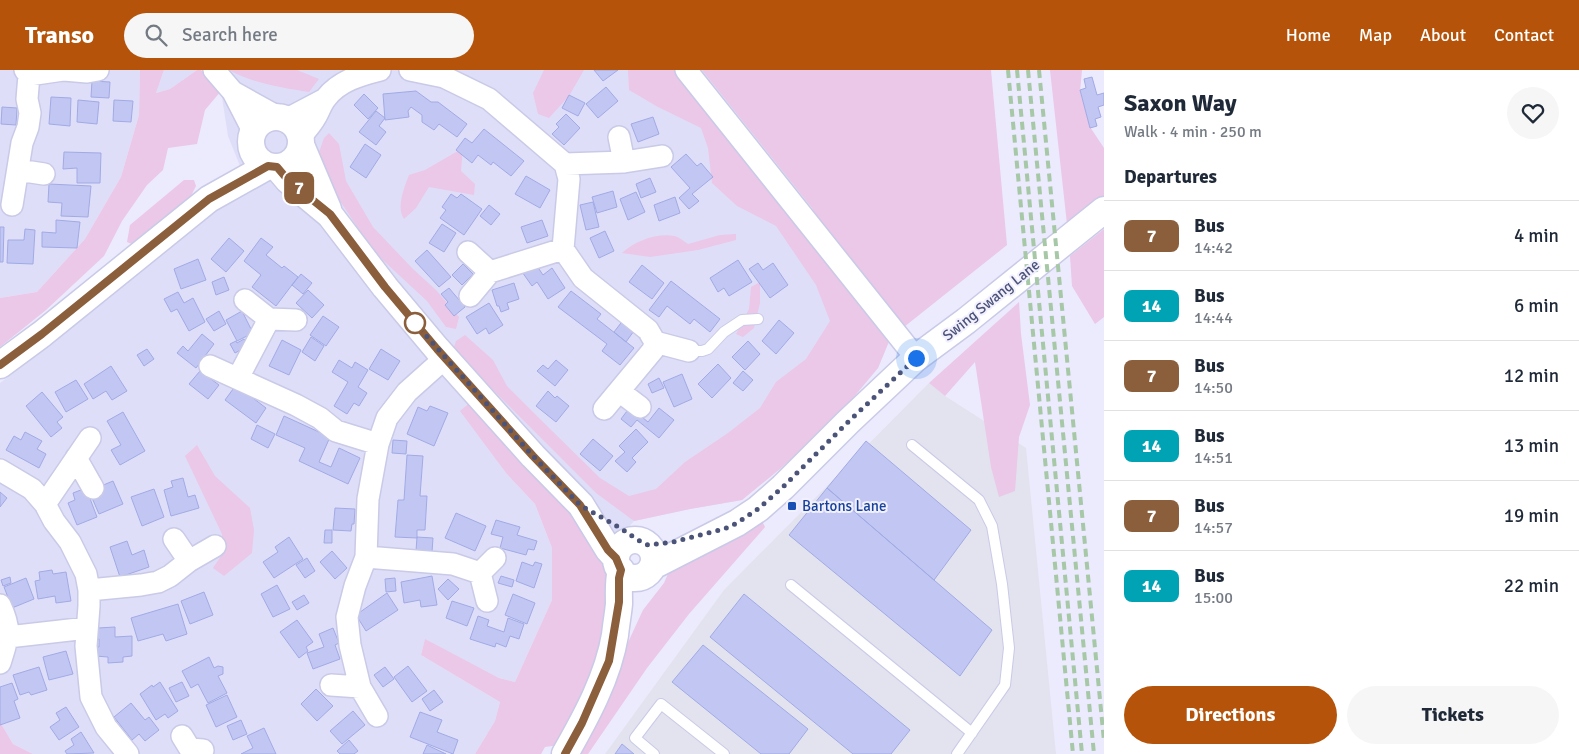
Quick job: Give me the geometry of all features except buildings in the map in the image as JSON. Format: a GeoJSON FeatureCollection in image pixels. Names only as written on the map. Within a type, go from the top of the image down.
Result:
{"type":"FeatureCollection","features":[{"type":"Feature","properties":{"kind":"street"},"geometry":{"type":"LineString","coordinates":[[12,205],[30,113],[26,99],[27,72],[64,70],[86,72],[98,70]]}},
{"type":"Feature","properties":{"kind":"street"},"geometry":{"type":"LineString","coordinates":[[214,70],[233,92],[262,153],[288,180],[330,214]]}},
{"type":"Feature","properties":{"kind":"street"},"geometry":{"type":"LineString","coordinates":[[292,129],[347,81],[359,75],[380,70]]}},
{"type":"Feature","properties":{"kind":"street"},"geometry":{"type":"LineString","coordinates":[[410,70],[444,77],[489,99],[565,164],[569,179],[563,249],[583,278],[648,330],[655,342],[653,350],[604,410]]}},
{"type":"Feature","properties":{"kind":"street"},"geometry":{"type":"LineString","coordinates":[[686,70],[916,358]]}},
{"type":"Feature","properties":{"kind":"street"},"geometry":{"type":"LineString","coordinates":[[233,92],[292,129],[330,214],[385,287],[445,358],[580,505],[608,550],[637,559],[619,578],[619,602],[611,654],[582,723],[565,754]]}},
{"type":"Feature","properties":{"kind":"street"},"geometry":{"type":"LineString","coordinates":[[262,153],[258,124],[263,120],[270,117],[292,129]]}},
{"type":"Feature","properties":{"kind":"street"},"geometry":{"type":"LineString","coordinates":[[262,153],[292,160],[297,156],[292,129]]}},
{"type":"Feature","properties":{"kind":"street"},"geometry":{"type":"LineString","coordinates":[[619,137],[624,162]]}},
{"type":"Feature","properties":{"kind":"street"},"geometry":{"type":"LineString","coordinates":[[0,364],[42,334],[209,199],[262,153]]}},
{"type":"Feature","properties":{"kind":"street"},"geometry":{"type":"LineString","coordinates":[[565,164],[624,162],[662,156]]}},
{"type":"Feature","properties":{"kind":"street"},"geometry":{"type":"LineString","coordinates":[[18,170],[44,174]]}},
{"type":"Feature","properties":{"kind":"street","name":"Swing Swang Lane"},"geometry":{"type":"LineString","coordinates":[[637,559],[724,529],[758,509],[916,358],[966,321],[1104,210]]}},
{"type":"Feature","properties":{"kind":"street"},"geometry":{"type":"LineString","coordinates":[[470,296],[490,272],[563,249]]}},
{"type":"Feature","properties":{"kind":"street"},"geometry":{"type":"LineString","coordinates":[[468,252],[490,272]]}},
{"type":"Feature","properties":{"kind":"street"},"geometry":{"type":"LineString","coordinates":[[245,300],[269,319],[296,320]]}},
{"type":"Feature","properties":{"kind":"street"},"geometry":{"type":"LineString","coordinates":[[238,378],[269,319]]}},
{"type":"Feature","properties":{"kind":"street"},"geometry":{"type":"LineString","coordinates":[[655,342],[689,351]]}},
{"type":"Feature","properties":{"kind":"street"},"geometry":{"type":"LineString","coordinates":[[377,716],[360,687],[350,645],[347,617],[355,586],[366,557],[368,499],[378,444],[388,418],[407,392],[445,358]]}},
{"type":"Feature","properties":{"kind":"street"},"geometry":{"type":"LineString","coordinates":[[210,366],[320,418],[336,431],[378,444]]}},
{"type":"Feature","properties":{"kind":"street"},"geometry":{"type":"LineString","coordinates":[[619,391],[640,407]]}},
{"type":"Feature","properties":{"kind":"street"},"geometry":{"type":"LineString","coordinates":[[45,504],[90,438]]}},
{"type":"Feature","properties":{"kind":"street"},"geometry":{"type":"LineString","coordinates":[[76,458],[93,488]]}},
{"type":"Feature","properties":{"kind":"street"},"geometry":{"type":"LineString","coordinates":[[0,470],[32,489],[45,504],[54,522],[70,542],[86,574],[90,606],[86,654],[91,697],[106,727],[128,754]]}},
{"type":"Feature","properties":{"kind":"street"},"geometry":{"type":"LineString","coordinates":[[174,539],[189,561]]}},
{"type":"Feature","properties":{"kind":"street"},"geometry":{"type":"LineString","coordinates":[[89,590],[158,582],[215,546]]}},
{"type":"Feature","properties":{"kind":"street"},"geometry":{"type":"LineString","coordinates":[[366,557],[487,565],[487,601]]}},
{"type":"Feature","properties":{"kind":"street"},"geometry":{"type":"LineString","coordinates":[[0,605],[8,626],[8,637],[0,673]]}},
{"type":"Feature","properties":{"kind":"street"},"geometry":{"type":"LineString","coordinates":[[8,637],[87,628]]}},
{"type":"Feature","properties":{"kind":"street"},"geometry":{"type":"LineString","coordinates":[[331,685],[360,687]]}},
{"type":"Feature","properties":{"kind":"lane"},"geometry":{"type":"LineString","coordinates":[[689,351],[708,349],[724,332],[742,320],[758,319]]}},
{"type":"Feature","properties":{"kind":"lane"},"geometry":{"type":"LineString","coordinates":[[912,445],[979,500],[992,526],[1002,584],[1009,648],[1005,685],[956,754]]}},
{"type":"Feature","properties":{"kind":"lane"},"geometry":{"type":"LineString","coordinates":[[791,585],[972,733]]}},
{"type":"Feature","properties":{"kind":"lane"},"geometry":{"type":"LineString","coordinates":[[654,754],[635,738],[661,704],[724,754]]}},
{"type":"Feature","properties":{"kind":"shaded area"},"geometry":{"type":"Polygon","coordinates":[[[0,70],[140,70],[139,115],[121,177],[85,239],[37,292],[0,298],[0,70]]]}},
{"type":"Feature","properties":{"kind":"shaded area"},"geometry":{"type":"Polygon","coordinates":[[[140,70],[164,70],[156,93],[170,89],[197,70],[201,70],[221,91],[205,110],[197,144],[168,148],[163,170],[147,185],[122,221],[104,256],[46,310],[0,347],[0,298],[37,292],[85,239],[121,177],[139,115],[140,70]]]}},
{"type":"Feature","properties":{"kind":"shaded area"},"geometry":{"type":"Polygon","coordinates":[[[164,70],[197,70],[170,89],[156,93],[164,70]]]}},
{"type":"Feature","properties":{"kind":"shaded area"},"geometry":{"type":"Polygon","coordinates":[[[201,70],[713,70],[812,208],[890,339],[878,368],[837,417],[742,500],[634,521],[582,582],[572,514],[543,486],[512,444],[468,403],[461,411],[506,473],[535,504],[552,548],[552,600],[515,682],[499,678],[425,640],[421,655],[500,702],[495,721],[475,754],[33,754],[13,744],[0,722],[0,383],[42,351],[212,210],[250,191],[228,136],[221,91],[201,70]]]}},
{"type":"Feature","properties":{"kind":"shaded area"},"geometry":{"type":"Polygon","coordinates":[[[229,70],[297,70],[319,79],[309,92],[258,82],[229,70]]]}},
{"type":"Feature","properties":{"kind":"shaded area"},"geometry":{"type":"Polygon","coordinates":[[[544,70],[584,70],[569,96],[549,118],[538,114],[533,93],[544,70]]]}},
{"type":"Feature","properties":{"kind":"shaded area"},"geometry":{"type":"Polygon","coordinates":[[[628,70],[676,70],[806,231],[890,339],[878,368],[837,417],[780,469],[742,500],[634,521],[596,493],[453,350],[456,341],[465,335],[493,360],[507,386],[540,419],[600,478],[629,496],[656,489],[685,462],[728,433],[760,408],[776,382],[806,359],[830,321],[816,285],[776,226],[737,206],[712,183],[708,148],[701,128],[629,90],[628,70]]]}},
{"type":"Feature","properties":{"kind":"shaded area"},"geometry":{"type":"Polygon","coordinates":[[[702,70],[991,70],[1007,245],[904,327],[818,221],[812,208],[702,70]]]}},
{"type":"Feature","properties":{"kind":"shaded area"},"geometry":{"type":"Polygon","coordinates":[[[1050,70],[1082,70],[1080,91],[1090,127],[1104,148],[1104,198],[1067,224],[1050,70]]]}},
{"type":"Feature","properties":{"kind":"shaded area"},"geometry":{"type":"Polygon","coordinates":[[[329,133],[339,144],[346,181],[373,227],[436,290],[459,317],[456,329],[446,327],[427,301],[373,251],[327,181],[318,155],[324,138],[329,133]]]}},
{"type":"Feature","properties":{"kind":"shaded area"},"geometry":{"type":"Polygon","coordinates":[[[463,148],[461,171],[475,184],[474,195],[429,187],[416,208],[404,219],[401,204],[409,175],[425,170],[463,148]]]}},
{"type":"Feature","properties":{"kind":"shaded area"},"geometry":{"type":"Polygon","coordinates":[[[184,180],[194,180],[196,186],[184,210],[134,245],[127,242],[130,225],[184,180]]]}},
{"type":"Feature","properties":{"kind":"shaded area"},"geometry":{"type":"Polygon","coordinates":[[[1104,229],[1104,317],[1095,324],[1072,286],[1070,256],[1104,229]]]}},
{"type":"Feature","properties":{"kind":"shaded area"},"geometry":{"type":"Polygon","coordinates":[[[736,234],[736,240],[698,250],[650,257],[622,253],[640,242],[654,237],[667,235],[681,239],[688,244],[720,235],[736,234]]]}},
{"type":"Feature","properties":{"kind":"shaded area"},"geometry":{"type":"Polygon","coordinates":[[[760,282],[760,303],[754,328],[743,337],[736,334],[749,309],[751,287],[760,282]]]}},
{"type":"Feature","properties":{"kind":"shaded area"},"geometry":{"type":"Polygon","coordinates":[[[1019,302],[1030,405],[1019,437],[1015,491],[999,497],[991,467],[975,362],[945,396],[929,383],[1019,302]]]}},
{"type":"Feature","properties":{"kind":"shaded area"},"geometry":{"type":"Polygon","coordinates":[[[929,383],[945,396],[1026,448],[1056,754],[605,754],[724,590],[929,383]]]}},
{"type":"Feature","properties":{"kind":"shaded area"},"geometry":{"type":"Polygon","coordinates":[[[469,403],[512,444],[543,486],[572,514],[613,579],[604,649],[559,745],[545,747],[541,754],[475,754],[495,721],[500,702],[421,655],[425,639],[499,678],[515,682],[552,600],[552,548],[535,504],[506,473],[460,411],[469,403]]]}},
{"type":"Feature","properties":{"kind":"shaded area"},"geometry":{"type":"Polygon","coordinates":[[[197,445],[215,476],[250,508],[254,530],[252,553],[224,576],[213,568],[221,556],[222,534],[185,456],[197,445]]]}},
{"type":"Feature","properties":{"kind":"shaded area"},"geometry":{"type":"Polygon","coordinates":[[[762,521],[765,527],[689,614],[647,668],[588,754],[568,754],[618,664],[643,610],[664,583],[670,569],[762,521]]]}},
{"type":"Feature","properties":{"kind":"shaded area"},"geometry":{"type":"Polygon","coordinates":[[[0,722],[13,744],[33,754],[0,754],[0,722]]]}},
{"type":"Feature","properties":{"kind":"railway"},"geometry":{"type":"LineString","coordinates":[[1008,70],[1073,754]]}},
{"type":"Feature","properties":{"kind":"railway"},"geometry":{"type":"LineString","coordinates":[[1017,70],[1082,754]]}},
{"type":"Feature","properties":{"kind":"railway"},"geometry":{"type":"LineString","coordinates":[[1028,70],[1094,754]]}},
{"type":"Feature","properties":{"kind":"railway"},"geometry":{"type":"LineString","coordinates":[[1039,70],[1104,741]]}},
{"type":"Feature","properties":{"kind":"bus line","name":"7"},"geometry":{"type":"LineString","coordinates":[[0,365],[42,334],[209,199],[268,166],[277,167],[288,180],[330,214],[354,248],[437,349],[533,456],[580,505],[608,550],[616,558],[621,570],[619,602],[609,661],[582,723],[565,754]]}},
{"type":"Feature","properties":{"kind":"place","name":"Bartons Lane"},"geometry":{"type":"Point","coordinates":[792,506]}},
{"type":"Feature","properties":{"kind":"route"},"geometry":{"type":"LineString","coordinates":[[415,323],[533,456],[580,505],[648,545],[673,542],[724,529],[758,509],[916,358]]}}]}
